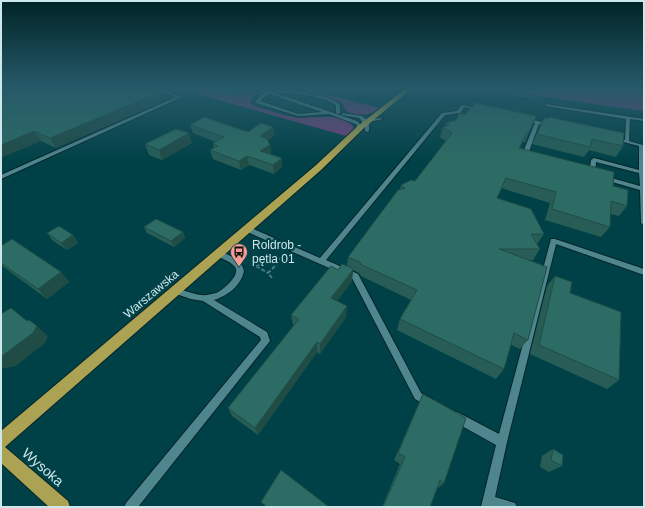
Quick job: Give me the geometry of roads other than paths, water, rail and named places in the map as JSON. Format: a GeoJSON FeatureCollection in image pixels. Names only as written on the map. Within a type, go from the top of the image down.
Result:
{"type":"FeatureCollection","features":[{"type":"Feature","properties":{"kind":"main road","name":"Warszawska"},"geometry":{"type":"LineString","coordinates":[[318,168],[351,145],[367,131],[383,113]]}},
{"type":"Feature","properties":{"kind":"main road","name":"Warszawska"},"geometry":{"type":"LineString","coordinates":[[1,441],[318,168],[367,122],[378,117]]}},
{"type":"Feature","properties":{"kind":"main road","name":"Wysoka"},"geometry":{"type":"LineString","coordinates":[[1,453],[62,507]]}},
{"type":"Feature","properties":{"kind":"lane"},"geometry":{"type":"LineString","coordinates":[[1,177],[145,113]]}},
{"type":"Feature","properties":{"kind":"lane"},"geometry":{"type":"LineString","coordinates":[[291,113],[298,115],[330,113],[355,122],[367,122]]}},
{"type":"Feature","properties":{"kind":"lane"},"geometry":{"type":"LineString","coordinates":[[338,113],[360,117],[378,117]]}},
{"type":"Feature","properties":{"kind":"lane"},"geometry":{"type":"LineString","coordinates":[[321,261],[444,114],[453,113]]}},
{"type":"Feature","properties":{"kind":"lane"},"geometry":{"type":"LineString","coordinates":[[596,113],[644,120]]}},
{"type":"Feature","properties":{"kind":"lane"},"geometry":{"type":"LineString","coordinates":[[360,117],[367,122]]}},
{"type":"Feature","properties":{"kind":"lane"},"geometry":{"type":"LineString","coordinates":[[627,142],[628,117]]}},
{"type":"Feature","properties":{"kind":"lane"},"geometry":{"type":"LineString","coordinates":[[523,119],[553,125]]}},
{"type":"Feature","properties":{"kind":"lane"},"geometry":{"type":"LineString","coordinates":[[355,122],[359,125],[357,131]]}},
{"type":"Feature","properties":{"kind":"lane"},"geometry":{"type":"LineString","coordinates":[[367,122],[367,131]]}},
{"type":"Feature","properties":{"kind":"lane"},"geometry":{"type":"LineString","coordinates":[[531,159],[523,157],[538,122]]}},
{"type":"Feature","properties":{"kind":"lane"},"geometry":{"type":"LineString","coordinates":[[605,137],[641,145],[644,223]]}},
{"type":"Feature","properties":{"kind":"lane"},"geometry":{"type":"LineString","coordinates":[[592,175],[594,160],[642,172]]}},
{"type":"Feature","properties":{"kind":"lane"},"geometry":{"type":"LineString","coordinates":[[584,173],[643,192]]}},
{"type":"Feature","properties":{"kind":"lane"},"geometry":{"type":"LineString","coordinates":[[247,229],[355,276],[418,396],[502,442]]}},
{"type":"Feature","properties":{"kind":"lane"},"geometry":{"type":"LineString","coordinates":[[511,507],[488,504],[502,442],[553,241],[644,272]]}},
{"type":"Feature","properties":{"kind":"lane"},"geometry":{"type":"LineString","coordinates":[[176,291],[189,296],[205,298],[223,293],[239,278],[241,272],[239,267],[234,262],[219,254]]}},
{"type":"Feature","properties":{"kind":"lane"},"geometry":{"type":"LineString","coordinates":[[130,507],[266,341],[264,335],[205,298]]}},
{"type":"Feature","properties":{"kind":"place","name":"Roldrob - pętla 01"},"geometry":{"type":"Point","coordinates":[239,267]}}]}
